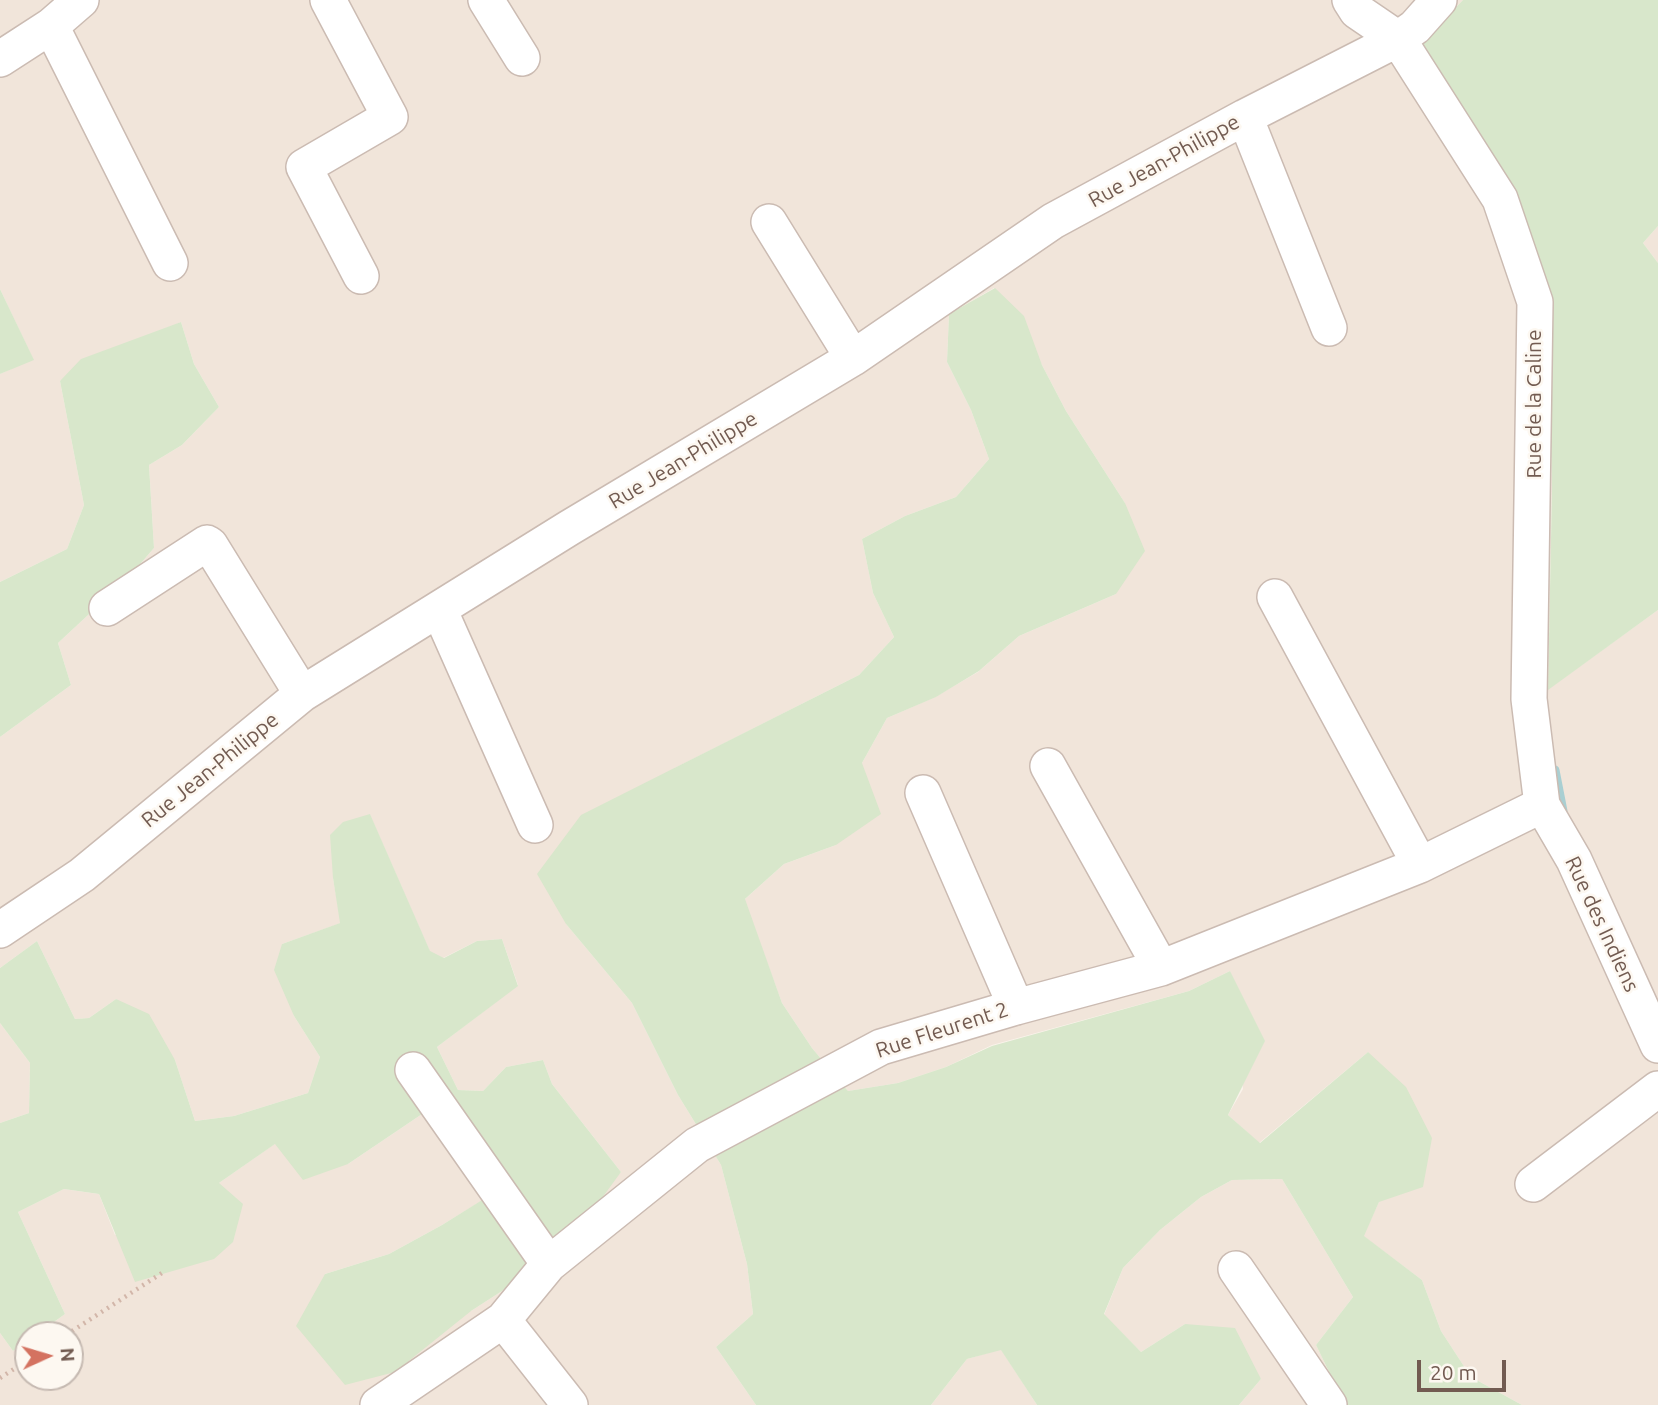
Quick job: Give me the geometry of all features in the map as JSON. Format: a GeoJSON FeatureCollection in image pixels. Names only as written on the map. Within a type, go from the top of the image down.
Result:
{"type":"FeatureCollection","features":[{"type":"Feature","properties":{"kind":"street"},"geometry":{"type":"LineString","coordinates":[[0,59],[51,26],[81,0]]}},
{"type":"Feature","properties":{"kind":"street"},"geometry":{"type":"LineString","coordinates":[[328,0],[390,117],[303,167],[361,276]]}},
{"type":"Feature","properties":{"kind":"street"},"geometry":{"type":"LineString","coordinates":[[486,0],[522,58]]}},
{"type":"Feature","properties":{"kind":"street"},"geometry":{"type":"LineString","coordinates":[[1350,0],[1356,10],[1398,39]]}},
{"type":"Feature","properties":{"kind":"street","name":"Rue Jean-Philippe"},"geometry":{"type":"LineString","coordinates":[[0,930],[82,876],[302,694],[853,358],[1053,221],[1245,117],[1398,39],[1415,27],[1439,0]]}},
{"type":"Feature","properties":{"kind":"street"},"geometry":{"type":"LineString","coordinates":[[51,26],[170,263]]}},
{"type":"Feature","properties":{"kind":"street","name":"Rue de la Caline"},"geometry":{"type":"LineString","coordinates":[[1398,39],[1500,199],[1535,302],[1529,699],[1542,805]]}},
{"type":"Feature","properties":{"kind":"street"},"geometry":{"type":"LineString","coordinates":[[1245,117],[1329,328]]}},
{"type":"Feature","properties":{"kind":"street"},"geometry":{"type":"LineString","coordinates":[[769,222],[853,358]]}},
{"type":"Feature","properties":{"kind":"street"},"geometry":{"type":"LineString","coordinates":[[107,608],[207,543],[302,694]]}},
{"type":"Feature","properties":{"kind":"street"},"geometry":{"type":"LineString","coordinates":[[1275,597],[1420,865]]}},
{"type":"Feature","properties":{"kind":"street"},"geometry":{"type":"LineString","coordinates":[[439,609],[535,825]]}},
{"type":"Feature","properties":{"kind":"street"},"geometry":{"type":"LineString","coordinates":[[1048,766],[1161,968]]}},
{"type":"Feature","properties":{"kind":"street"},"geometry":{"type":"LineString","coordinates":[[923,793],[1016,1007]]}},
{"type":"Feature","properties":{"kind":"street","name":"Rue Fleurent 2"},"geometry":{"type":"LineString","coordinates":[[378,1405],[503,1320],[549,1264],[697,1144],[881,1047],[1161,968],[1420,865],[1542,805]]}},
{"type":"Feature","properties":{"kind":"street","name":"Rue des Indiens"},"geometry":{"type":"LineString","coordinates":[[1542,805],[1574,860],[1658,1045]]}},
{"type":"Feature","properties":{"kind":"street"},"geometry":{"type":"LineString","coordinates":[[413,1070],[549,1264]]}},
{"type":"Feature","properties":{"kind":"street"},"geometry":{"type":"LineString","coordinates":[[1533,1184],[1658,1089]]}},
{"type":"Feature","properties":{"kind":"street"},"geometry":{"type":"LineString","coordinates":[[1236,1269],[1329,1405]]}},
{"type":"Feature","properties":{"kind":"street"},"geometry":{"type":"LineString","coordinates":[[503,1320],[570,1405]]}},
{"type":"Feature","properties":{"kind":"path"},"geometry":{"type":"LineString","coordinates":[[84,1323],[165,1271]]}},
{"type":"Feature","properties":{"kind":"shaded area"},"geometry":{"type":"Polygon","coordinates":[[[0,0],[1463,0],[1421,43],[1495,167],[1548,288],[1552,488],[1548,689],[1658,610],[1658,1405],[1522,1405],[1471,1377],[1441,1331],[1422,1280],[1363,1236],[1379,1202],[1368,1052],[1259,1143],[1228,1115],[1243,1089],[1230,971],[1189,991],[992,1045],[946,1067],[898,1083],[848,1091],[812,1048],[782,1003],[744,900],[784,864],[836,845],[862,763],[887,718],[935,697],[978,672],[1019,636],[1116,594],[1125,503],[1066,411],[1042,365],[994,288],[949,314],[947,362],[971,410],[989,459],[956,497],[905,516],[862,539],[873,593],[894,637],[859,675],[675,768],[566,924],[632,1003],[678,1095],[721,1165],[747,1264],[753,1314],[716,1347],[756,1405],[0,1405],[0,1333],[14,1350],[14,1391],[84,1391],[84,1321],[55,1321],[65,1314],[18,1212],[64,1189],[99,1194],[115,1235],[219,1183],[276,1143],[348,1164],[431,1108],[488,1197],[389,1254],[325,1274],[471,1311],[502,1291],[621,1172],[552,1084],[543,1060],[506,1067],[483,1091],[458,1090],[437,1047],[518,985],[502,939],[477,941],[443,958],[430,952],[370,815],[333,878],[341,923],[282,944],[294,1016],[320,1057],[308,1093],[234,1116],[195,1121],[175,1060],[116,999],[89,1018],[75,1019],[37,941],[0,968],[0,737],[71,685],[58,643],[129,577],[154,548],[149,465],[182,445],[219,407],[194,364],[181,322],[60,381],[84,505],[67,549],[0,582],[0,374],[33,359],[0,289],[0,0]]]}},
{"type":"Feature","properties":{"kind":"shaded area"},"geometry":{"type":"Polygon","coordinates":[[[1658,226],[1658,263],[1643,243],[1658,226]]]}},
{"type":"Feature","properties":{"kind":"shaded area"},"geometry":{"type":"Polygon","coordinates":[[[0,1023],[30,1063],[29,1113],[0,1123],[0,1023]]]}},
{"type":"Feature","properties":{"kind":"shaded area"},"geometry":{"type":"Polygon","coordinates":[[[1282,1179],[1353,1297],[1316,1345],[1345,1405],[1239,1405],[1261,1379],[1185,1324],[1141,1352],[1104,1315],[1123,1268],[1160,1230],[1201,1197],[1232,1180],[1282,1179]]]}},
{"type":"Feature","properties":{"kind":"shaded area"},"geometry":{"type":"Polygon","coordinates":[[[1001,1349],[1037,1405],[931,1405],[967,1359],[1001,1349]]]}},
{"type":"Feature","properties":{"kind":"green space"},"geometry":{"type":"Polygon","coordinates":[[[1463,0],[1658,0],[1658,226],[1643,243],[1658,263],[1658,610],[1548,690],[1552,488],[1548,288],[1495,167],[1421,43],[1463,0]]]}},
{"type":"Feature","properties":{"kind":"green space"},"geometry":{"type":"Polygon","coordinates":[[[995,288],[1024,316],[1042,365],[1066,411],[1125,503],[1145,551],[1116,594],[1019,636],[979,671],[936,697],[887,718],[862,763],[881,814],[836,845],[784,864],[745,899],[782,1003],[812,1048],[848,1091],[898,1083],[946,1067],[992,1046],[1189,991],[1230,971],[1265,1041],[1228,1115],[1260,1143],[1368,1052],[1406,1087],[1432,1138],[1423,1187],[1379,1202],[1364,1236],[1422,1280],[1441,1331],[1471,1377],[1522,1405],[1345,1405],[1316,1345],[1353,1297],[1282,1179],[1232,1180],[1201,1197],[1160,1230],[1123,1268],[1104,1314],[1141,1352],[1185,1324],[1235,1328],[1261,1379],[1239,1405],[1037,1405],[1001,1350],[967,1359],[931,1405],[756,1405],[716,1347],[753,1314],[747,1264],[721,1165],[678,1095],[632,1003],[566,924],[537,874],[581,815],[859,675],[894,637],[873,593],[862,539],[905,516],[956,497],[989,459],[971,410],[947,362],[949,314],[995,288]]]}},
{"type":"Feature","properties":{"kind":"green space"},"geometry":{"type":"Polygon","coordinates":[[[0,289],[34,360],[0,374],[0,289]]]}},
{"type":"Feature","properties":{"kind":"green space"},"geometry":{"type":"Polygon","coordinates":[[[181,322],[194,364],[219,407],[182,445],[149,465],[154,548],[129,577],[58,643],[71,685],[0,737],[0,582],[67,549],[84,505],[60,381],[81,359],[181,322]]]}},
{"type":"Feature","properties":{"kind":"green space"},"geometry":{"type":"Polygon","coordinates":[[[370,814],[430,951],[444,958],[477,941],[502,939],[518,986],[437,1047],[458,1090],[483,1091],[506,1067],[543,1060],[552,1084],[621,1172],[580,1228],[502,1291],[471,1311],[395,1372],[345,1385],[296,1326],[325,1274],[389,1254],[487,1197],[431,1108],[348,1164],[303,1180],[275,1144],[219,1183],[243,1204],[233,1242],[214,1259],[135,1282],[99,1194],[64,1189],[18,1212],[65,1314],[55,1321],[14,1321],[13,1351],[0,1333],[0,1123],[29,1113],[30,1063],[0,1023],[0,968],[37,941],[75,1019],[89,1018],[116,999],[149,1014],[175,1060],[195,1121],[234,1116],[308,1093],[320,1057],[294,1016],[274,970],[282,944],[340,923],[330,835],[343,822],[370,814]]]}},
{"type":"Feature","properties":{"kind":"waterway"},"geometry":{"type":"LineString","coordinates":[[1555,770],[1563,811]]}}]}
